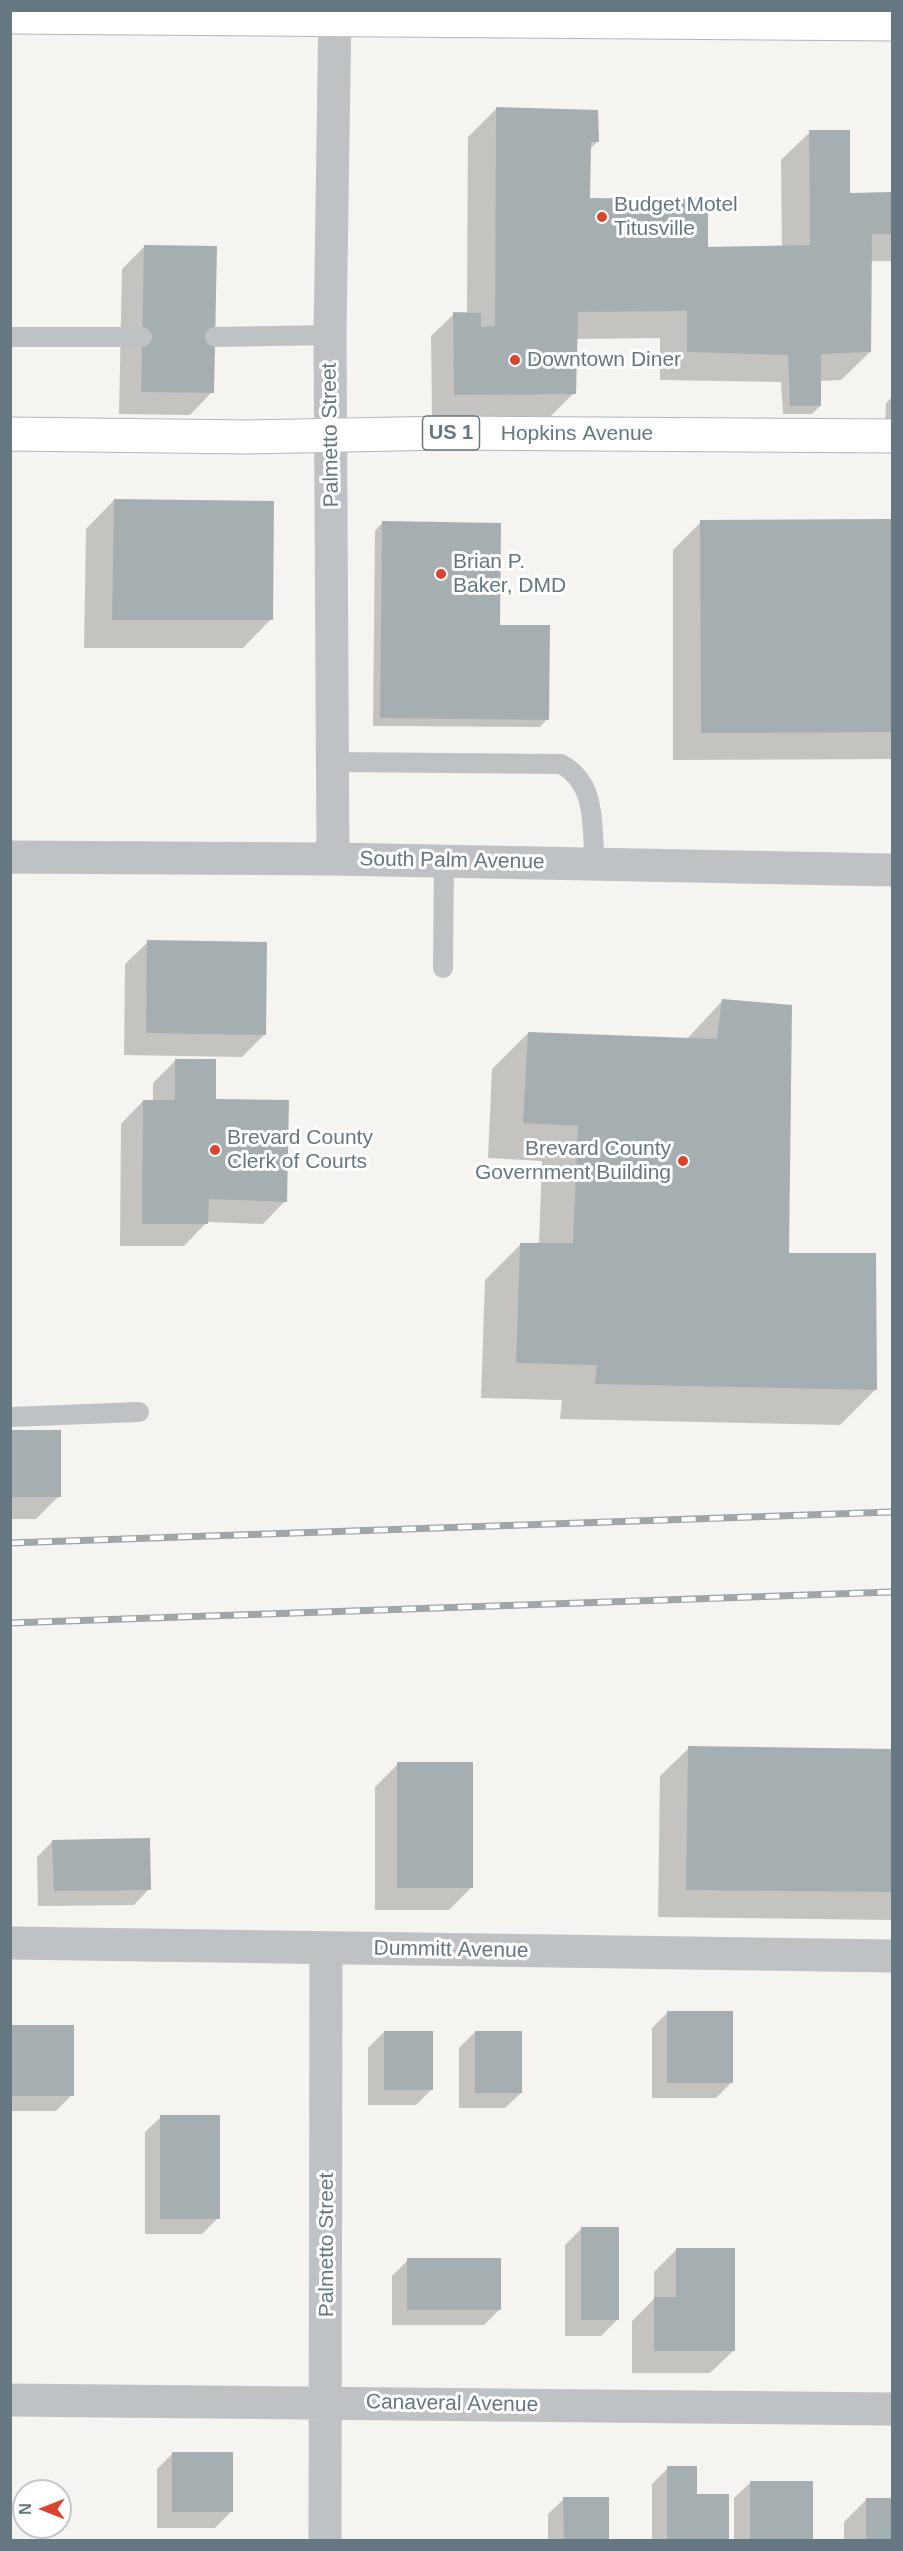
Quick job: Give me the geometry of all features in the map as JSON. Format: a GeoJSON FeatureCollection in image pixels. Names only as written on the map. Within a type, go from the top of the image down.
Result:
{"type":"FeatureCollection","features":[{"type":"Feature","properties":{"kind":"main road"},"geometry":{"type":"LineString","coordinates":[[10,17],[335,15],[892,24]]}},
{"type":"Feature","properties":{"kind":"main road","name":"Hopkins Avenue"},"geometry":{"type":"LineString","coordinates":[[10,434],[447,433],[892,436]]}},
{"type":"Feature","properties":{"kind":"street","name":"Palmetto Street"},"geometry":{"type":"LineString","coordinates":[[333,859],[330,335],[335,15]]}},
{"type":"Feature","properties":{"kind":"street","name":"South Palm Avenue"},"geometry":{"type":"LineString","coordinates":[[10,857],[333,859],[892,870]]}},
{"type":"Feature","properties":{"kind":"street","name":"Dummitt Avenue"},"geometry":{"type":"LineString","coordinates":[[10,1943],[892,1956]]}},
{"type":"Feature","properties":{"kind":"street","name":"Palmetto Street"},"geometry":{"type":"LineString","coordinates":[[325,2541],[326,1949]]}},
{"type":"Feature","properties":{"kind":"street","name":"Canaveral Avenue"},"geometry":{"type":"LineString","coordinates":[[10,2400],[892,2409]]}},
{"type":"Feature","properties":{"kind":"lane"},"geometry":{"type":"LineString","coordinates":[[215,336],[330,335]]}},
{"type":"Feature","properties":{"kind":"lane"},"geometry":{"type":"LineString","coordinates":[[10,337],[142,336]]}},
{"type":"Feature","properties":{"kind":"lane"},"geometry":{"type":"LineString","coordinates":[[334,762],[561,764],[576,772],[588,790],[595,864]]}},
{"type":"Feature","properties":{"kind":"lane"},"geometry":{"type":"LineString","coordinates":[[443,968],[444,861]]}},
{"type":"Feature","properties":{"kind":"lane"},"geometry":{"type":"LineString","coordinates":[[10,1417],[139,1412]]}},
{"type":"Feature","properties":{"kind":"building","name":"Budget Motel Titusville"},"geometry":{"type":"Polygon","coordinates":[[[496,107],[598,110],[599,142],[591,142],[590,198],[708,199],[708,247],[810,245],[809,130],[850,130],[850,193],[892,192],[892,234],[872,234],[871,352],[821,354],[821,406],[790,406],[788,355],[687,352],[687,311],[578,312],[576,394],[454,395],[453,312],[481,313],[481,327],[495,326],[496,107]]]}},
{"type":"Feature","properties":{"kind":"building"},"geometry":{"type":"Polygon","coordinates":[[[144,245],[217,246],[214,393],[141,392],[144,245]]]}},
{"type":"Feature","properties":{"kind":"building"},"geometry":{"type":"Polygon","coordinates":[[[114,499],[274,501],[273,620],[112,620],[114,499]]]}},
{"type":"Feature","properties":{"kind":"building"},"geometry":{"type":"Polygon","coordinates":[[[892,519],[892,732],[701,733],[700,520],[892,519]]]}},
{"type":"Feature","properties":{"kind":"building","name":"Brian P. Baker, DMD"},"geometry":{"type":"Polygon","coordinates":[[[382,521],[501,523],[500,625],[550,625],[549,720],[380,718],[382,521]]]}},
{"type":"Feature","properties":{"kind":"building"},"geometry":{"type":"Polygon","coordinates":[[[147,940],[267,942],[266,1035],[146,1033],[147,940]]]}},
{"type":"Feature","properties":{"kind":"building","name":"Brevard County Government Building"},"geometry":{"type":"Polygon","coordinates":[[[722,999],[792,1005],[789,1253],[876,1253],[877,1390],[595,1384],[597,1365],[516,1363],[520,1243],[573,1243],[578,1126],[523,1123],[528,1032],[717,1039],[722,999]]]}},
{"type":"Feature","properties":{"kind":"building","name":"Brevard County Clerk of Courts"},"geometry":{"type":"Polygon","coordinates":[[[175,1059],[216,1059],[216,1099],[289,1100],[287,1202],[209,1199],[208,1224],[142,1224],[143,1100],[175,1100],[175,1059]]]}},
{"type":"Feature","properties":{"kind":"building"},"geometry":{"type":"Polygon","coordinates":[[[10,1430],[61,1430],[61,1497],[10,1497],[10,1430]]]}},
{"type":"Feature","properties":{"kind":"building"},"geometry":{"type":"Polygon","coordinates":[[[688,1746],[892,1749],[892,1892],[686,1890],[688,1746]]]}},
{"type":"Feature","properties":{"kind":"building"},"geometry":{"type":"Polygon","coordinates":[[[397,1762],[473,1762],[473,1888],[397,1888],[397,1762]]]}},
{"type":"Feature","properties":{"kind":"building"},"geometry":{"type":"Polygon","coordinates":[[[150,1838],[151,1890],[54,1891],[52,1840],[150,1838]]]}},
{"type":"Feature","properties":{"kind":"building"},"geometry":{"type":"Polygon","coordinates":[[[667,2011],[733,2011],[733,2083],[667,2083],[667,2011]]]}},
{"type":"Feature","properties":{"kind":"building"},"geometry":{"type":"Polygon","coordinates":[[[10,2025],[74,2025],[74,2096],[10,2096],[10,2025]]]}},
{"type":"Feature","properties":{"kind":"building"},"geometry":{"type":"Polygon","coordinates":[[[384,2031],[433,2031],[433,2090],[384,2090],[384,2031]]]}},
{"type":"Feature","properties":{"kind":"building"},"geometry":{"type":"Polygon","coordinates":[[[475,2031],[522,2031],[522,2093],[475,2093],[475,2031]]]}},
{"type":"Feature","properties":{"kind":"building"},"geometry":{"type":"Polygon","coordinates":[[[160,2115],[220,2115],[220,2219],[160,2219],[160,2115]]]}},
{"type":"Feature","properties":{"kind":"building"},"geometry":{"type":"Polygon","coordinates":[[[581,2227],[619,2227],[619,2320],[581,2320],[581,2227]]]}},
{"type":"Feature","properties":{"kind":"building"},"geometry":{"type":"Polygon","coordinates":[[[676,2248],[735,2248],[735,2351],[654,2351],[654,2297],[676,2297],[676,2248]]]}},
{"type":"Feature","properties":{"kind":"building"},"geometry":{"type":"Polygon","coordinates":[[[407,2258],[501,2258],[501,2310],[407,2310],[407,2258]]]}},
{"type":"Feature","properties":{"kind":"building"},"geometry":{"type":"Polygon","coordinates":[[[172,2452],[233,2452],[233,2512],[172,2512],[172,2452]]]}},
{"type":"Feature","properties":{"kind":"building"},"geometry":{"type":"Polygon","coordinates":[[[667,2466],[697,2466],[697,2494],[729,2494],[729,2540],[667,2540],[667,2466]]]}},
{"type":"Feature","properties":{"kind":"building"},"geometry":{"type":"Polygon","coordinates":[[[750,2481],[813,2481],[813,2540],[750,2540],[750,2481]]]}},
{"type":"Feature","properties":{"kind":"building"},"geometry":{"type":"Polygon","coordinates":[[[563,2497],[609,2497],[609,2540],[564,2540],[563,2497]]]}},
{"type":"Feature","properties":{"kind":"building"},"geometry":{"type":"Polygon","coordinates":[[[866,2498],[892,2498],[892,2540],[866,2540],[866,2498]]]}},
{"type":"Feature","properties":{"kind":"railway"},"geometry":{"type":"LineString","coordinates":[[10,1543],[892,1512]]}},
{"type":"Feature","properties":{"kind":"railway"},"geometry":{"type":"LineString","coordinates":[[10,1623],[892,1592]]}},
{"type":"Feature","properties":{"kind":"place","name":"Budget Motel Titusville"},"geometry":{"type":"Point","coordinates":[602,217]}},
{"type":"Feature","properties":{"kind":"place","name":"Downtown Diner"},"geometry":{"type":"Point","coordinates":[515,360]}},
{"type":"Feature","properties":{"kind":"place","name":"Brian P. Baker, DMD"},"geometry":{"type":"Point","coordinates":[441,574]}},
{"type":"Feature","properties":{"kind":"place","name":"Brevard County Clerk of Courts"},"geometry":{"type":"Point","coordinates":[215,1150]}},
{"type":"Feature","properties":{"kind":"place","name":"Brevard County Government Building"},"geometry":{"type":"Point","coordinates":[683,1161]}}]}
